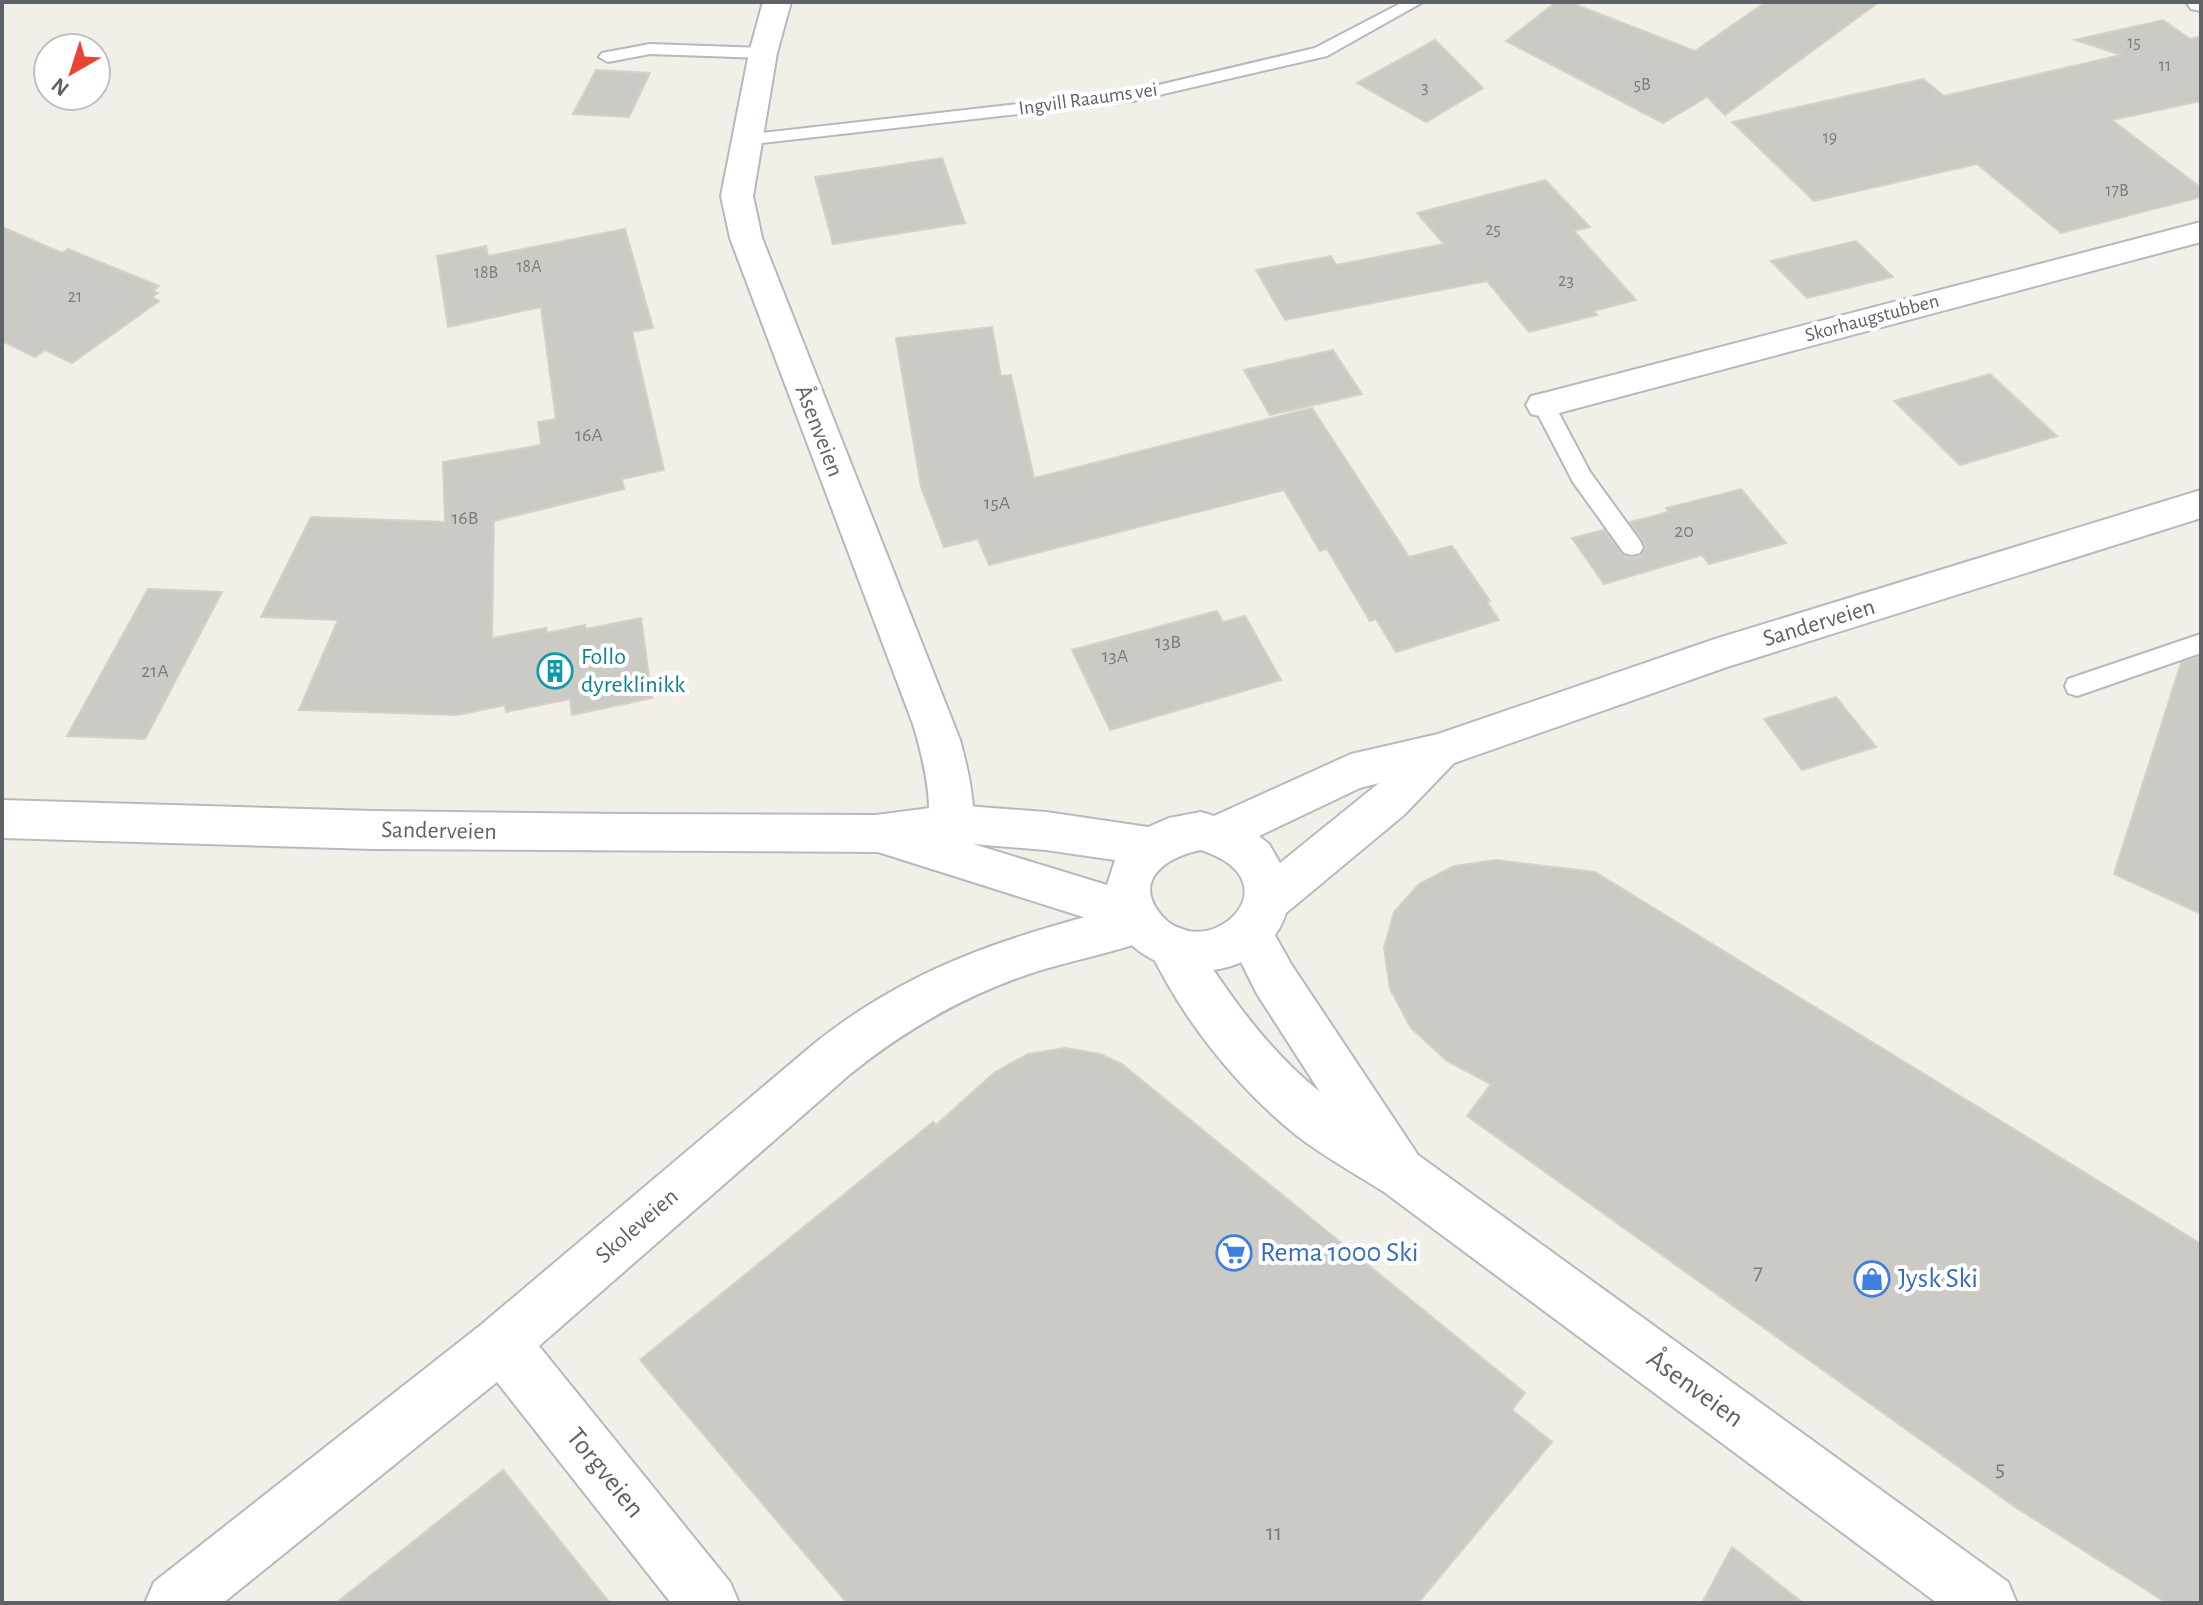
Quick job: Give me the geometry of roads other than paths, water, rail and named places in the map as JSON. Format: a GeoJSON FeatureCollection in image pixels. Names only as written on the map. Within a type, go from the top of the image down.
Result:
{"type":"FeatureCollection","features":[{"type":"Feature","properties":{"kind":"street","name":"Åsenveien"},"geometry":{"type":"LineString","coordinates":[[777,2],[745,140],[737,196],[746,238],[858,533],[920,683],[946,764],[950,839]]}},
{"type":"Feature","properties":{"kind":"street","name":"Skorhaugstubben"},"geometry":{"type":"LineString","coordinates":[[1544,405],[2201,232]]}},
{"type":"Feature","properties":{"kind":"street","name":"Sanderveien"},"geometry":{"type":"LineString","coordinates":[[2,819],[358,830],[876,834],[950,839],[1046,831],[1149,846],[1182,832],[1220,834],[1351,772],[1439,751],[1715,655],[2201,504]]}},
{"type":"Feature","properties":{"kind":"street","name":"Sanderveien"},"geometry":{"type":"LineString","coordinates":[[950,839],[1148,927],[1191,951],[1213,950],[1233,945],[1258,917],[1388,802],[1439,751]]}},
{"type":"Feature","properties":{"kind":"street"},"geometry":{"type":"LineString","coordinates":[[1220,834],[1237,842],[1262,868],[1267,884],[1258,917]]}},
{"type":"Feature","properties":{"kind":"street"},"geometry":{"type":"LineString","coordinates":[[1148,927],[1128,895],[1129,877],[1136,860],[1149,846]]}},
{"type":"Feature","properties":{"kind":"street","name":"Åsenveien"},"geometry":{"type":"LineString","coordinates":[[1258,917],[1274,979],[1402,1174]]}},
{"type":"Feature","properties":{"kind":"street","name":"Åsenveien"},"geometry":{"type":"LineString","coordinates":[[1148,927],[1278,1086],[1314,1118],[1402,1174],[1987,1603]]}},
{"type":"Feature","properties":{"kind":"street","name":"Skoleveien"},"geometry":{"type":"LineString","coordinates":[[175,1603],[501,1343],[832,1059],[882,1021],[979,970],[1047,947],[1148,927]]}},
{"type":"Feature","properties":{"kind":"street","name":"Torgveien"},"geometry":{"type":"LineString","coordinates":[[501,1343],[709,1603]]}},
{"type":"Feature","properties":{"kind":"lane","name":"Ingvill Raaums vei"},"geometry":{"type":"LineString","coordinates":[[745,140],[1133,96],[1321,52],[1415,2]]}},
{"type":"Feature","properties":{"kind":"lane"},"geometry":{"type":"LineString","coordinates":[[608,57],[650,49],[763,53]]}},
{"type":"Feature","properties":{"kind":"lane"},"geometry":{"type":"LineString","coordinates":[[1544,405],[1581,476],[1632,547]]}},
{"type":"Feature","properties":{"kind":"lane"},"geometry":{"type":"LineString","coordinates":[[2077,686],[2201,643]]}},
{"type":"Feature","properties":{"kind":"place","name":"Follo dyreklinikk"},"geometry":{"type":"Point","coordinates":[555,671]}},
{"type":"Feature","properties":{"kind":"place","name":"Rema 1000 Ski"},"geometry":{"type":"Point","coordinates":[1234,1253]}},
{"type":"Feature","properties":{"kind":"place","name":"Jysk Ski"},"geometry":{"type":"Point","coordinates":[1872,1279]}}]}
